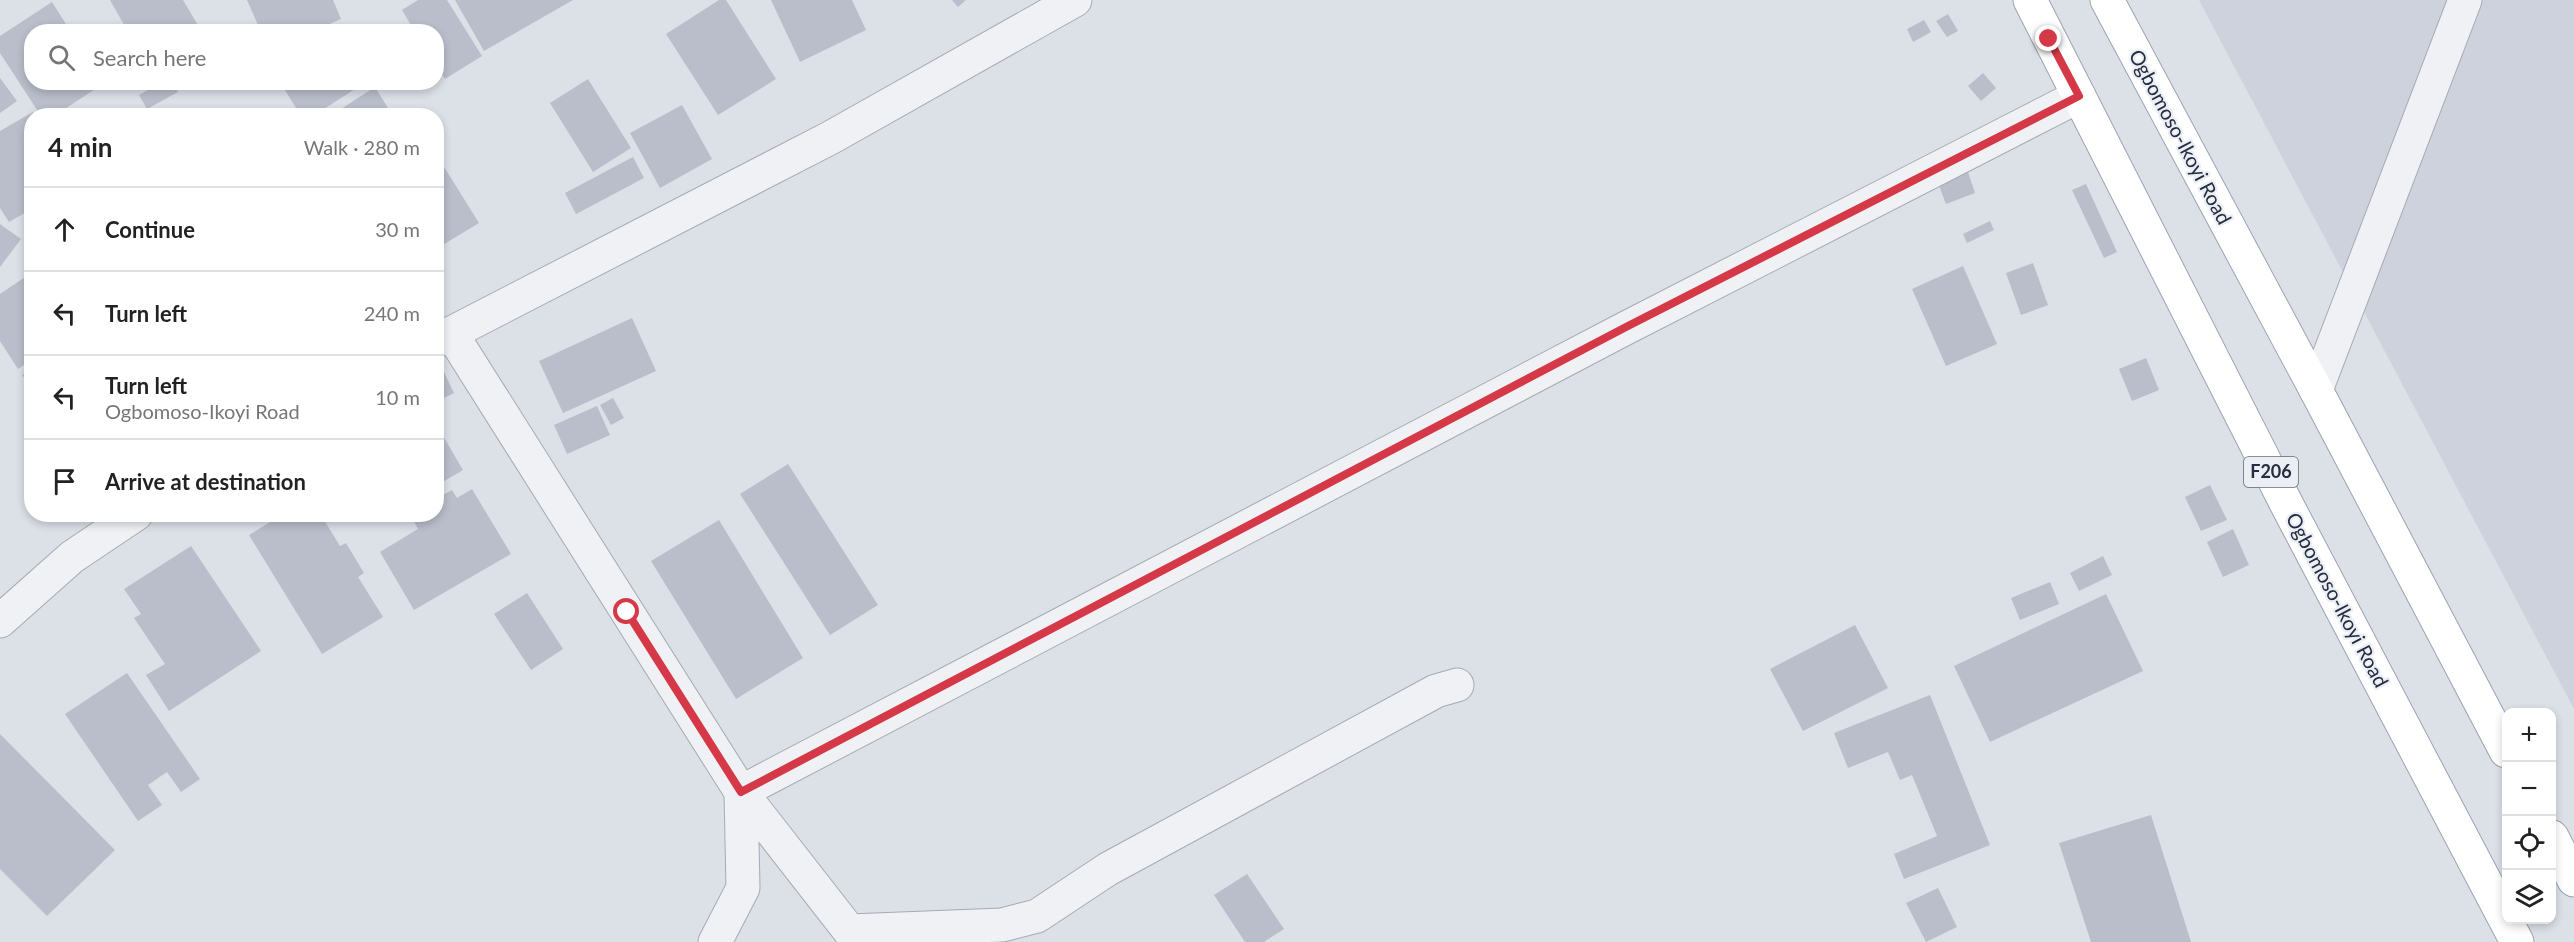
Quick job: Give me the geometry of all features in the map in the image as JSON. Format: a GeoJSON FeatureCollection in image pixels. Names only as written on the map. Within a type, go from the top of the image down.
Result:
{"type":"FeatureCollection","features":[{"type":"Feature","properties":{"kind":"main road","name":"Ogbomoso-Ikoyi Road"},"geometry":{"type":"LineString","coordinates":[[2030,0],[2287,505],[2517,942]]}},
{"type":"Feature","properties":{"kind":"main road","name":"Ogbomoso-Ikoyi Road"},"geometry":{"type":"LineString","coordinates":[[2107,0],[2316,390],[2502,744]]}},
{"type":"Feature","properties":{"kind":"main road"},"geometry":{"type":"LineString","coordinates":[[2556,845],[2574,880]]}},
{"type":"Feature","properties":{"kind":"street"},"geometry":{"type":"LineString","coordinates":[[2316,390],[2465,0]]}},
{"type":"Feature","properties":{"kind":"street"},"geometry":{"type":"LineString","coordinates":[[1061,3],[830,138],[444,337],[741,792],[854,936],[1002,925],[1037,916],[1108,869],[1436,691],[1457,685]]}},
{"type":"Feature","properties":{"kind":"street"},"geometry":{"type":"LineString","coordinates":[[741,792],[1626,327],[2079,96]]}},
{"type":"Feature","properties":{"kind":"street"},"geometry":{"type":"LineString","coordinates":[[4,607],[124,522]]}},
{"type":"Feature","properties":{"kind":"street"},"geometry":{"type":"LineString","coordinates":[[715,942],[743,888],[741,792]]}},
{"type":"Feature","properties":{"kind":"shaded area"},"geometry":{"type":"Polygon","coordinates":[[[2199,0],[2574,0],[2574,709],[2199,0]]]}},
{"type":"Feature","properties":{"kind":"building"},"geometry":{"type":"Polygon","coordinates":[[[110,0],[183,0],[197,24],[124,24],[110,0]]]}},
{"type":"Feature","properties":{"kind":"building"},"geometry":{"type":"Polygon","coordinates":[[[247,0],[333,0],[341,19],[330,24],[258,24],[247,0]]]}},
{"type":"Feature","properties":{"kind":"building"},"geometry":{"type":"Polygon","coordinates":[[[418,0],[447,0],[482,56],[445,79],[444,24],[410,24],[402,10],[418,0]]]}},
{"type":"Feature","properties":{"kind":"building"},"geometry":{"type":"Polygon","coordinates":[[[455,0],[573,0],[484,51],[455,0]]]}},
{"type":"Feature","properties":{"kind":"building"},"geometry":{"type":"Polygon","coordinates":[[[719,0],[726,0],[776,79],[718,115],[666,34],[719,0]]]}},
{"type":"Feature","properties":{"kind":"building"},"geometry":{"type":"Polygon","coordinates":[[[771,0],[852,0],[866,30],[800,62],[771,0]]]}},
{"type":"Feature","properties":{"kind":"building"},"geometry":{"type":"Polygon","coordinates":[[[952,0],[966,0],[958,7],[952,0]]]}},
{"type":"Feature","properties":{"kind":"building"},"geometry":{"type":"Polygon","coordinates":[[[52,2],[66,24],[24,24],[24,90],[0,53],[0,36],[52,2]]]}},
{"type":"Feature","properties":{"kind":"building"},"geometry":{"type":"Polygon","coordinates":[[[1948,14],[1958,31],[1947,37],[1936,21],[1948,14]]]}},
{"type":"Feature","properties":{"kind":"building"},"geometry":{"type":"Polygon","coordinates":[[[1924,20],[1931,32],[1913,42],[1907,29],[1924,20]]]}},
{"type":"Feature","properties":{"kind":"building"},"geometry":{"type":"Polygon","coordinates":[[[1983,73],[1996,88],[1981,101],[1968,86],[1983,73]]]}},
{"type":"Feature","properties":{"kind":"building"},"geometry":{"type":"Polygon","coordinates":[[[0,78],[17,101],[0,113],[0,78]]]}},
{"type":"Feature","properties":{"kind":"building"},"geometry":{"type":"Polygon","coordinates":[[[588,79],[631,148],[593,172],[550,103],[588,79]]]}},
{"type":"Feature","properties":{"kind":"building"},"geometry":{"type":"Polygon","coordinates":[[[24,90],[94,90],[66,108],[36,108],[24,90]]]}},
{"type":"Feature","properties":{"kind":"building"},"geometry":{"type":"Polygon","coordinates":[[[148,90],[177,90],[178,92],[149,108],[146,108],[139,95],[148,90]]]}},
{"type":"Feature","properties":{"kind":"building"},"geometry":{"type":"Polygon","coordinates":[[[285,90],[354,90],[325,108],[296,108],[285,90]]]}},
{"type":"Feature","properties":{"kind":"building"},"geometry":{"type":"Polygon","coordinates":[[[370,90],[377,90],[388,108],[342,108],[370,90]]]}},
{"type":"Feature","properties":{"kind":"building"},"geometry":{"type":"Polygon","coordinates":[[[682,105],[712,159],[660,188],[630,133],[682,105]]]}},
{"type":"Feature","properties":{"kind":"building"},"geometry":{"type":"Polygon","coordinates":[[[24,117],[24,214],[9,222],[0,208],[0,131],[24,117]]]}},
{"type":"Feature","properties":{"kind":"building"},"geometry":{"type":"Polygon","coordinates":[[[633,157],[644,178],[576,214],[565,193],[633,157]]]}},
{"type":"Feature","properties":{"kind":"building"},"geometry":{"type":"Polygon","coordinates":[[[444,167],[479,223],[444,244],[444,167]]]}},
{"type":"Feature","properties":{"kind":"building"},"geometry":{"type":"Polygon","coordinates":[[[1968,172],[1975,193],[1946,204],[1938,183],[1968,172]]]}},
{"type":"Feature","properties":{"kind":"building"},"geometry":{"type":"Polygon","coordinates":[[[2086,184],[2117,252],[2104,258],[2072,190],[2086,184]]]}},
{"type":"Feature","properties":{"kind":"building"},"geometry":{"type":"Polygon","coordinates":[[[1990,221],[1994,230],[1967,243],[1963,234],[1990,221]]]}},
{"type":"Feature","properties":{"kind":"building"},"geometry":{"type":"Polygon","coordinates":[[[0,224],[21,239],[0,267],[0,224]]]}},
{"type":"Feature","properties":{"kind":"building"},"geometry":{"type":"Polygon","coordinates":[[[2033,263],[2048,305],[2021,315],[2006,273],[2033,263]]]}},
{"type":"Feature","properties":{"kind":"building"},"geometry":{"type":"Polygon","coordinates":[[[1963,266],[1997,344],[1946,366],[1912,289],[1963,266]]]}},
{"type":"Feature","properties":{"kind":"building"},"geometry":{"type":"Polygon","coordinates":[[[24,278],[24,365],[18,369],[0,341],[0,294],[24,278]]]}},
{"type":"Feature","properties":{"kind":"building"},"geometry":{"type":"Polygon","coordinates":[[[632,318],[656,371],[563,413],[539,361],[632,318]]]}},
{"type":"Feature","properties":{"kind":"building"},"geometry":{"type":"Polygon","coordinates":[[[2146,358],[2159,390],[2132,401],[2119,369],[2146,358]]]}},
{"type":"Feature","properties":{"kind":"building"},"geometry":{"type":"Polygon","coordinates":[[[444,372],[454,393],[444,398],[444,372]]]}},
{"type":"Feature","properties":{"kind":"building"},"geometry":{"type":"Polygon","coordinates":[[[613,398],[624,418],[611,425],[600,405],[613,398]]]}},
{"type":"Feature","properties":{"kind":"building"},"geometry":{"type":"Polygon","coordinates":[[[597,406],[610,435],[567,454],[554,425],[597,406]]]}},
{"type":"Feature","properties":{"kind":"building"},"geometry":{"type":"Polygon","coordinates":[[[444,438],[463,470],[444,481],[444,438]]]}},
{"type":"Feature","properties":{"kind":"building"},"geometry":{"type":"Polygon","coordinates":[[[788,464],[878,605],[830,635],[740,494],[788,464]]]}},
{"type":"Feature","properties":{"kind":"building"},"geometry":{"type":"Polygon","coordinates":[[[2210,485],[2227,520],[2201,531],[2185,497],[2210,485]]]}},
{"type":"Feature","properties":{"kind":"building"},"geometry":{"type":"Polygon","coordinates":[[[472,489],[511,554],[414,610],[380,552],[418,529],[414,522],[444,522],[444,494],[452,490],[457,498],[472,489]]]}},
{"type":"Feature","properties":{"kind":"building"},"geometry":{"type":"Polygon","coordinates":[[[719,520],[803,658],[736,699],[651,561],[719,520]]]}},
{"type":"Feature","properties":{"kind":"building"},"geometry":{"type":"Polygon","coordinates":[[[270,522],[325,522],[340,546],[346,543],[364,573],[358,577],[383,617],[322,654],[249,535],[270,522]]]}},
{"type":"Feature","properties":{"kind":"building"},"geometry":{"type":"Polygon","coordinates":[[[2233,529],[2249,565],[2223,577],[2207,542],[2233,529]]]}},
{"type":"Feature","properties":{"kind":"building"},"geometry":{"type":"Polygon","coordinates":[[[191,546],[261,651],[169,711],[146,675],[165,664],[134,618],[141,614],[124,589],[191,546]]]}},
{"type":"Feature","properties":{"kind":"building"},"geometry":{"type":"Polygon","coordinates":[[[2103,556],[2112,575],[2079,591],[2070,573],[2103,556]]]}},
{"type":"Feature","properties":{"kind":"building"},"geometry":{"type":"Polygon","coordinates":[[[2050,582],[2059,604],[2020,620],[2011,598],[2050,582]]]}},
{"type":"Feature","properties":{"kind":"building"},"geometry":{"type":"Polygon","coordinates":[[[527,593],[563,649],[531,670],[494,614],[527,593]]]}},
{"type":"Feature","properties":{"kind":"building"},"geometry":{"type":"Polygon","coordinates":[[[2106,594],[2143,671],[1990,742],[1954,666],[2106,594]]]}},
{"type":"Feature","properties":{"kind":"building"},"geometry":{"type":"Polygon","coordinates":[[[1855,625],[1888,688],[1803,731],[1770,669],[1855,625]]]}},
{"type":"Feature","properties":{"kind":"building"},"geometry":{"type":"Polygon","coordinates":[[[127,673],[200,779],[181,792],[167,772],[148,785],[162,805],[138,821],[65,714],[127,673]]]}},
{"type":"Feature","properties":{"kind":"building"},"geometry":{"type":"Polygon","coordinates":[[[1930,695],[1990,845],[1904,879],[1894,854],[1937,836],[1912,775],[1900,780],[1888,752],[1848,768],[1834,733],[1930,695]]]}},
{"type":"Feature","properties":{"kind":"building"},"geometry":{"type":"Polygon","coordinates":[[[0,734],[115,850],[47,916],[0,869],[0,734]]]}},
{"type":"Feature","properties":{"kind":"building"},"geometry":{"type":"Polygon","coordinates":[[[2151,815],[2191,942],[2091,942],[2059,843],[2151,815]]]}},
{"type":"Feature","properties":{"kind":"building"},"geometry":{"type":"Polygon","coordinates":[[[1247,874],[1284,929],[1264,942],[1245,942],[1214,895],[1247,874]]]}},
{"type":"Feature","properties":{"kind":"building"},"geometry":{"type":"Polygon","coordinates":[[[1938,888],[1957,927],[1926,942],[1906,903],[1938,888]]]}},
{"type":"Feature","properties":{"kind":"route"},"geometry":{"type":"LineString","coordinates":[[627,612],[741,792],[1626,327],[2079,96],[2049,39]]}}]}
